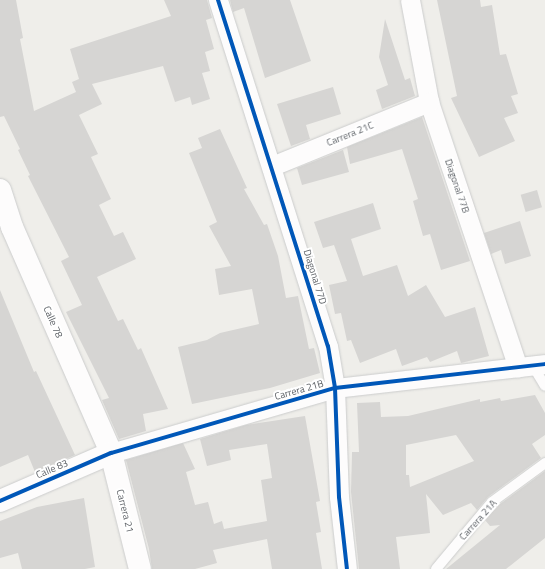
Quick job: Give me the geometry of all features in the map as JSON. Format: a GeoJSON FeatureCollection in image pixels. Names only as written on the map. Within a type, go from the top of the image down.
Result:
{"type":"FeatureCollection","features":[{"type":"Feature","properties":{"kind":"street","name":"Diagonal 77D"},"geometry":{"type":"LineString","coordinates":[[218,0],[328,346],[335,388],[339,496],[347,569]]}},
{"type":"Feature","properties":{"kind":"street","name":"Diagonal 77B"},"geometry":{"type":"LineString","coordinates":[[410,0],[429,102],[532,366]]}},
{"type":"Feature","properties":{"kind":"street","name":"Carrera 21C"},"geometry":{"type":"LineString","coordinates":[[272,166],[429,102]]}},
{"type":"Feature","properties":{"kind":"street","name":"Calle 78"},"geometry":{"type":"LineString","coordinates":[[0,190],[12,228],[111,453]]}},
{"type":"Feature","properties":{"kind":"street","name":"Carrera 21B"},"geometry":{"type":"LineString","coordinates":[[111,453],[335,388],[532,366]]}},
{"type":"Feature","properties":{"kind":"street","name":"Calle 83"},"geometry":{"type":"LineString","coordinates":[[0,500],[111,453]]}},
{"type":"Feature","properties":{"kind":"street","name":"Carrera 21"},"geometry":{"type":"LineString","coordinates":[[111,453],[140,569]]}},
{"type":"Feature","properties":{"kind":"lane","name":"Diagonal 77B"},"geometry":{"type":"LineString","coordinates":[[532,366],[545,386]]}},
{"type":"Feature","properties":{"kind":"lane","name":"Carrera 21A"},"geometry":{"type":"LineString","coordinates":[[436,569],[492,502],[545,463]]}},
{"type":"Feature","properties":{"kind":"building"},"geometry":{"type":"Polygon","coordinates":[[[0,0],[16,0],[23,38],[20,39],[34,111],[76,92],[72,82],[79,79],[70,49],[171,16],[164,0],[207,0],[212,18],[206,20],[214,49],[205,52],[210,71],[202,73],[210,99],[192,105],[190,97],[175,102],[163,66],[92,84],[102,104],[79,115],[98,154],[91,157],[111,199],[99,205],[114,236],[123,232],[136,259],[97,277],[118,321],[123,319],[138,350],[141,348],[168,409],[143,414],[146,431],[119,439],[102,400],[109,398],[66,312],[82,305],[61,261],[69,257],[28,176],[30,175],[18,150],[20,149],[4,116],[0,117],[0,0]]]}},
{"type":"Feature","properties":{"kind":"building"},"geometry":{"type":"Polygon","coordinates":[[[230,0],[290,0],[311,61],[265,78],[244,8],[233,12],[230,0]]]}},
{"type":"Feature","properties":{"kind":"building"},"geometry":{"type":"Polygon","coordinates":[[[437,0],[480,0],[481,7],[492,5],[500,55],[506,54],[518,94],[511,96],[518,113],[504,118],[515,141],[479,157],[451,98],[457,96],[437,0]]]}},
{"type":"Feature","properties":{"kind":"building"},"geometry":{"type":"Polygon","coordinates":[[[385,19],[405,80],[410,78],[415,96],[382,109],[376,90],[388,85],[379,57],[385,19]]]}},
{"type":"Feature","properties":{"kind":"building"},"geometry":{"type":"Polygon","coordinates":[[[333,87],[341,114],[306,125],[310,139],[291,146],[277,104],[333,87]]]}},
{"type":"Feature","properties":{"kind":"building"},"geometry":{"type":"Polygon","coordinates":[[[422,117],[470,261],[441,270],[430,234],[423,236],[413,201],[418,199],[402,149],[350,164],[347,147],[422,117]]]}},
{"type":"Feature","properties":{"kind":"building"},"geometry":{"type":"Polygon","coordinates":[[[220,129],[247,188],[244,189],[264,225],[267,224],[278,256],[286,298],[298,296],[309,349],[314,348],[320,373],[270,388],[192,404],[178,347],[207,340],[220,333],[259,324],[252,289],[219,295],[215,269],[231,266],[209,226],[217,222],[189,153],[202,148],[198,138],[220,129]]]}},
{"type":"Feature","properties":{"kind":"building"},"geometry":{"type":"Polygon","coordinates":[[[343,150],[349,172],[302,185],[297,168],[343,150]]]}},
{"type":"Feature","properties":{"kind":"building"},"geometry":{"type":"Polygon","coordinates":[[[537,190],[542,207],[526,212],[521,195],[537,190]]]}},
{"type":"Feature","properties":{"kind":"building"},"geometry":{"type":"Polygon","coordinates":[[[373,203],[381,229],[351,239],[363,276],[397,265],[408,296],[426,285],[445,317],[475,307],[489,356],[461,363],[457,351],[430,362],[427,357],[402,366],[396,349],[360,363],[351,340],[347,341],[341,313],[335,314],[329,285],[347,281],[334,245],[323,248],[314,222],[373,203]]]}},
{"type":"Feature","properties":{"kind":"building"},"geometry":{"type":"Polygon","coordinates":[[[520,221],[531,256],[505,264],[501,250],[491,254],[484,233],[520,221]]]}},
{"type":"Feature","properties":{"kind":"building"},"geometry":{"type":"Polygon","coordinates":[[[0,290],[34,372],[36,371],[75,455],[35,472],[28,455],[0,467],[0,290]]]}},
{"type":"Feature","properties":{"kind":"building"},"geometry":{"type":"Polygon","coordinates":[[[535,395],[545,413],[545,435],[532,444],[541,458],[488,497],[477,510],[471,503],[443,515],[426,494],[430,533],[396,537],[400,569],[359,569],[351,492],[352,452],[359,452],[357,403],[380,402],[381,417],[408,416],[480,399],[480,402],[500,398],[501,401],[535,395]],[[456,435],[406,445],[406,475],[409,475],[410,487],[474,461],[456,435]]]}},
{"type":"Feature","properties":{"kind":"building"},"geometry":{"type":"Polygon","coordinates":[[[305,416],[320,501],[316,502],[321,532],[316,533],[322,569],[272,569],[267,539],[213,550],[217,563],[195,569],[152,569],[149,549],[126,460],[183,443],[195,469],[186,472],[195,505],[208,502],[214,524],[222,521],[224,529],[267,521],[261,480],[272,478],[267,444],[229,450],[231,460],[207,466],[200,439],[246,425],[305,416]]]}},
{"type":"Feature","properties":{"kind":"building"},"geometry":{"type":"Polygon","coordinates":[[[545,471],[545,538],[506,569],[446,569],[500,525],[490,526],[485,520],[496,507],[545,471]]]}},
{"type":"Feature","properties":{"kind":"building"},"geometry":{"type":"Polygon","coordinates":[[[84,498],[95,567],[85,569],[22,569],[18,553],[0,558],[0,521],[37,507],[84,498]]]}},
{"type":"Feature","properties":{"kind":"cycle path"},"geometry":{"type":"LineString","coordinates":[[218,0],[328,346],[335,388],[339,497],[347,569]]}},
{"type":"Feature","properties":{"kind":"cycle path"},"geometry":{"type":"LineString","coordinates":[[0,501],[111,453],[335,388],[545,364]]}}]}
